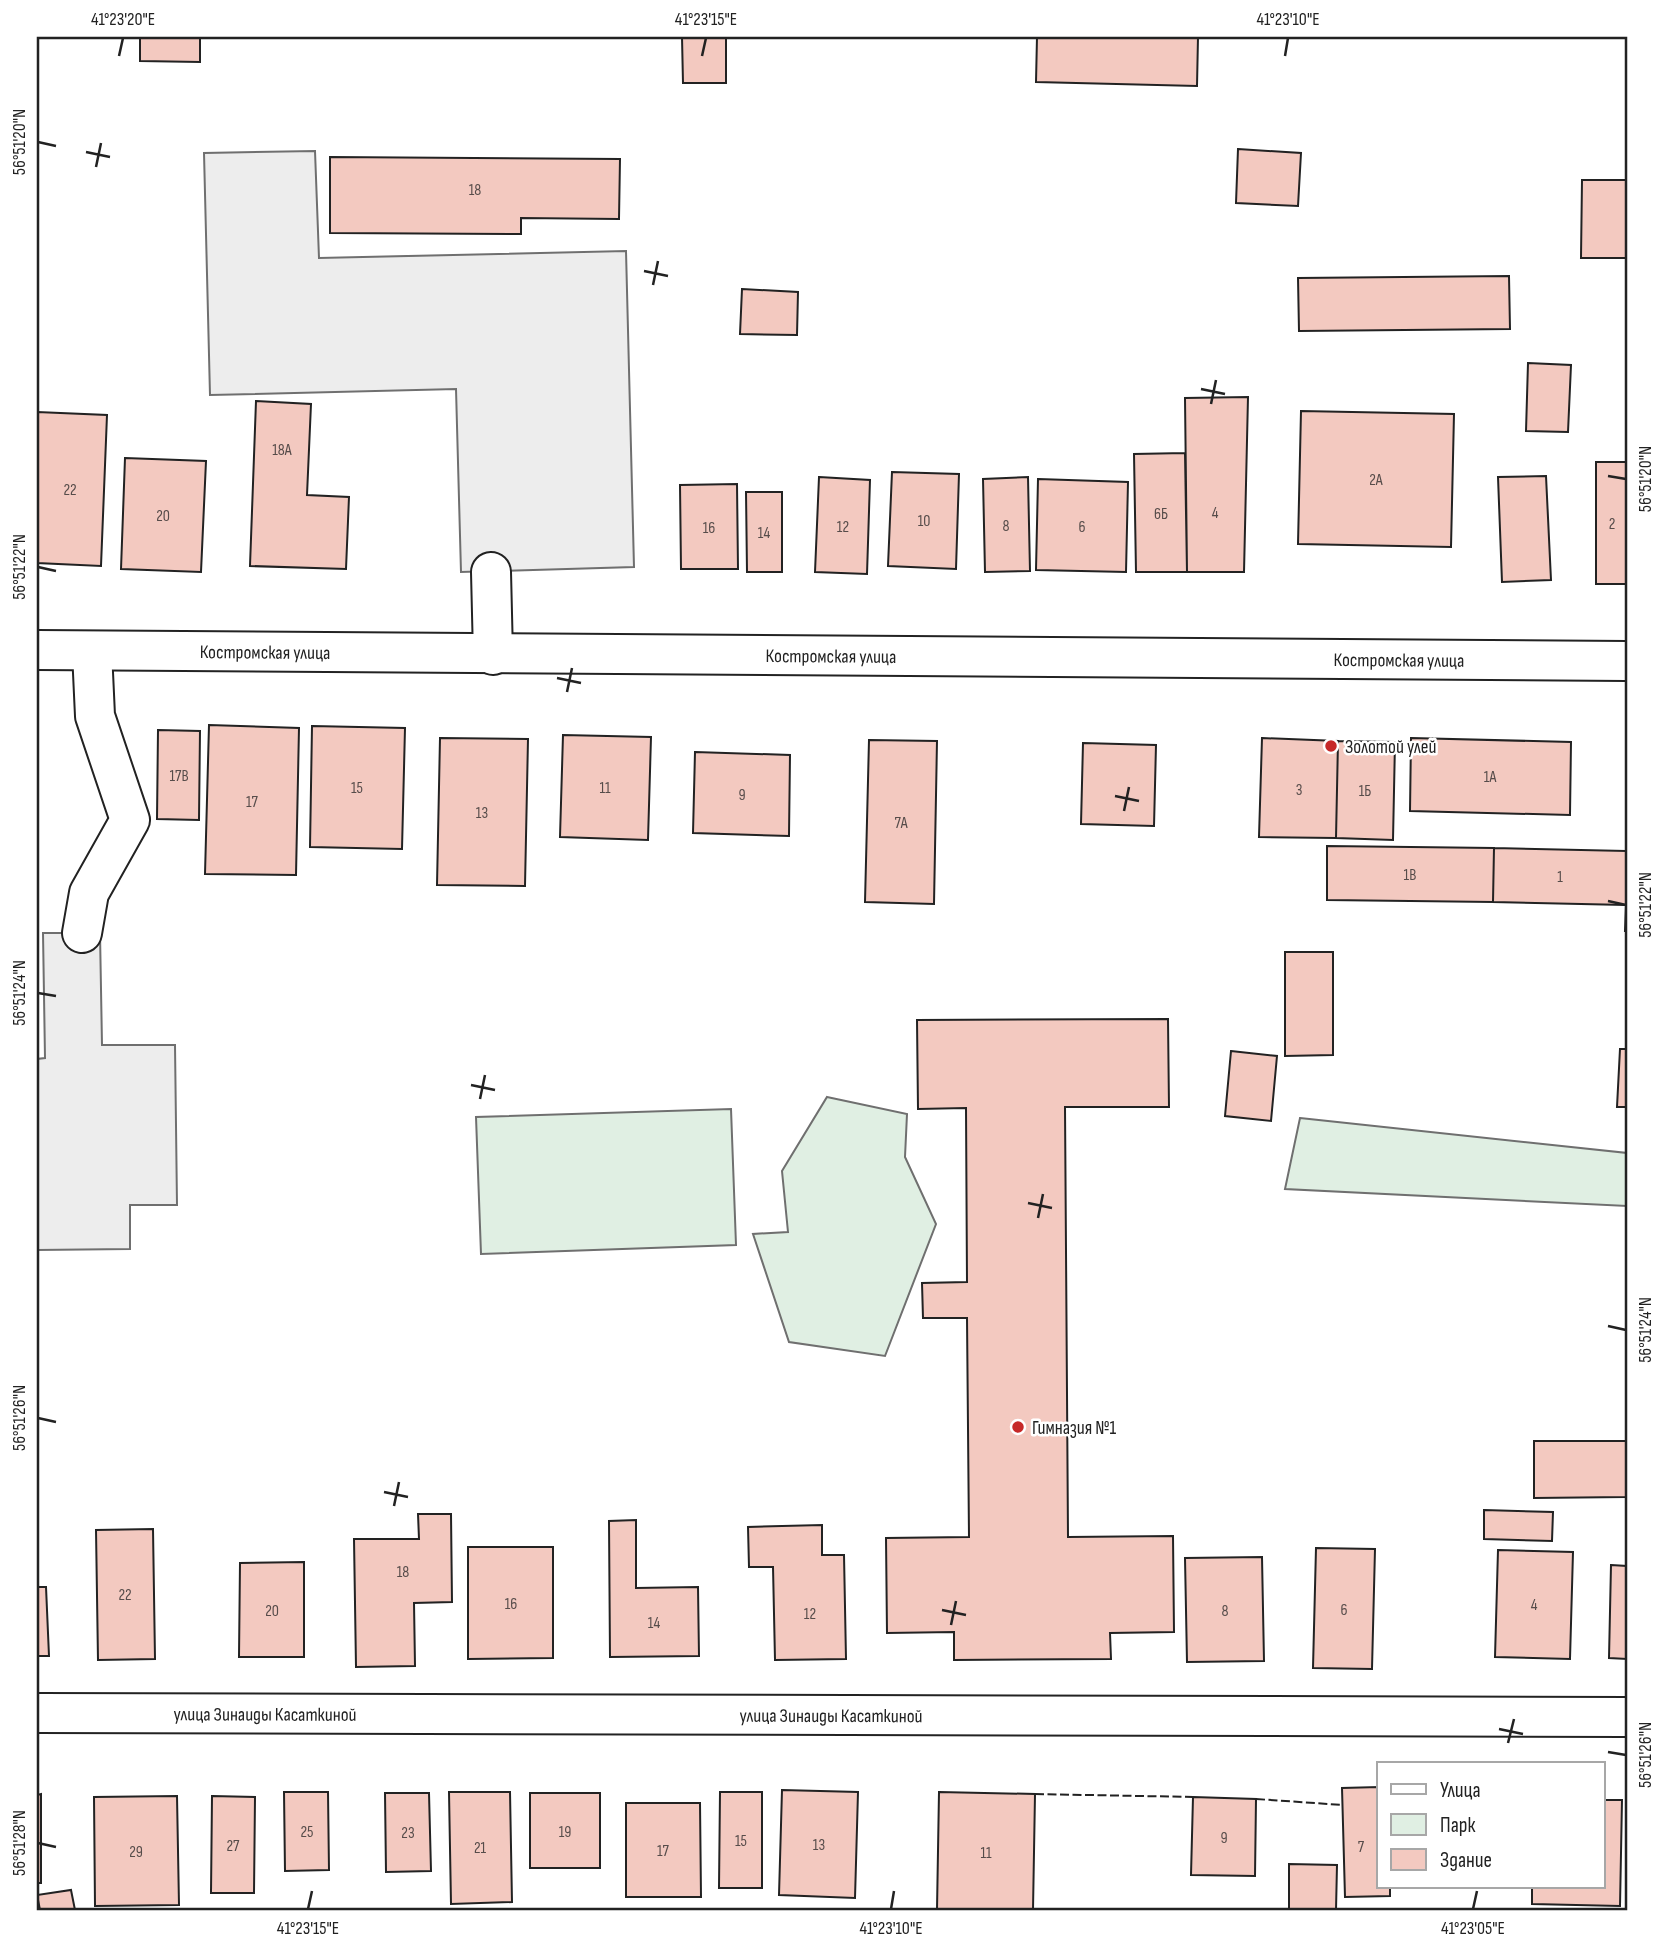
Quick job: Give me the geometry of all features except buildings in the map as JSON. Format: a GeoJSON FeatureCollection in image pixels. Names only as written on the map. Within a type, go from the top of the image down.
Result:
{"type":"FeatureCollection","features":[{"type":"Feature","properties":{"kind":"main road"},"geometry":{"type":"LineString","coordinates":[[491,572],[493,655]]}},
{"type":"Feature","properties":{"kind":"main road","name":"Костромская улица"},"geometry":{"type":"LineString","coordinates":[[37,650],[1627,661]]}},
{"type":"Feature","properties":{"kind":"main road"},"geometry":{"type":"LineString","coordinates":[[82,933],[89,893],[130,820],[95,716],[92,651]]}},
{"type":"Feature","properties":{"kind":"main road","name":"улица Зинаиды Касаткиной"},"geometry":{"type":"LineString","coordinates":[[37,1713],[1627,1717]]}},
{"type":"Feature","properties":{"kind":"green space"},"geometry":{"type":"Polygon","coordinates":[[[827,1097],[907,1114],[905,1157],[936,1224],[885,1356],[789,1342],[753,1234],[788,1232],[782,1171],[827,1097]]]}},
{"type":"Feature","properties":{"kind":"green space"},"geometry":{"type":"Polygon","coordinates":[[[731,1109],[736,1245],[481,1254],[476,1117],[731,1109]]]}},
{"type":"Feature","properties":{"kind":"green space"},"geometry":{"type":"Polygon","coordinates":[[[1300,1118],[1627,1153],[1627,1206],[1285,1189],[1300,1118]]]}},
{"type":"Feature","properties":{"kind":"shaded area"},"geometry":{"type":"Polygon","coordinates":[[[315,151],[319,258],[626,251],[634,567],[461,572],[456,389],[210,395],[204,153],[315,151]]]}},
{"type":"Feature","properties":{"kind":"shaded area"},"geometry":{"type":"Polygon","coordinates":[[[43,933],[100,933],[102,1045],[175,1045],[177,1205],[130,1205],[130,1249],[37,1250],[37,1059],[45,1058],[43,933]]]}},
{"type":"Feature","properties":{"kind":"fence"},"geometry":{"type":"LineString","coordinates":[[1035,1794],[1193,1797]]}},
{"type":"Feature","properties":{"kind":"fence"},"geometry":{"type":"LineString","coordinates":[[1256,1799],[1342,1805]]}},
{"type":"Feature","properties":{"kind":"place","name":"Золотой улей"},"geometry":{"type":"Point","coordinates":[1331,746]}},
{"type":"Feature","properties":{"kind":"place","name":"Гимназия №1"},"geometry":{"type":"Point","coordinates":[1018,1427]}}]}
